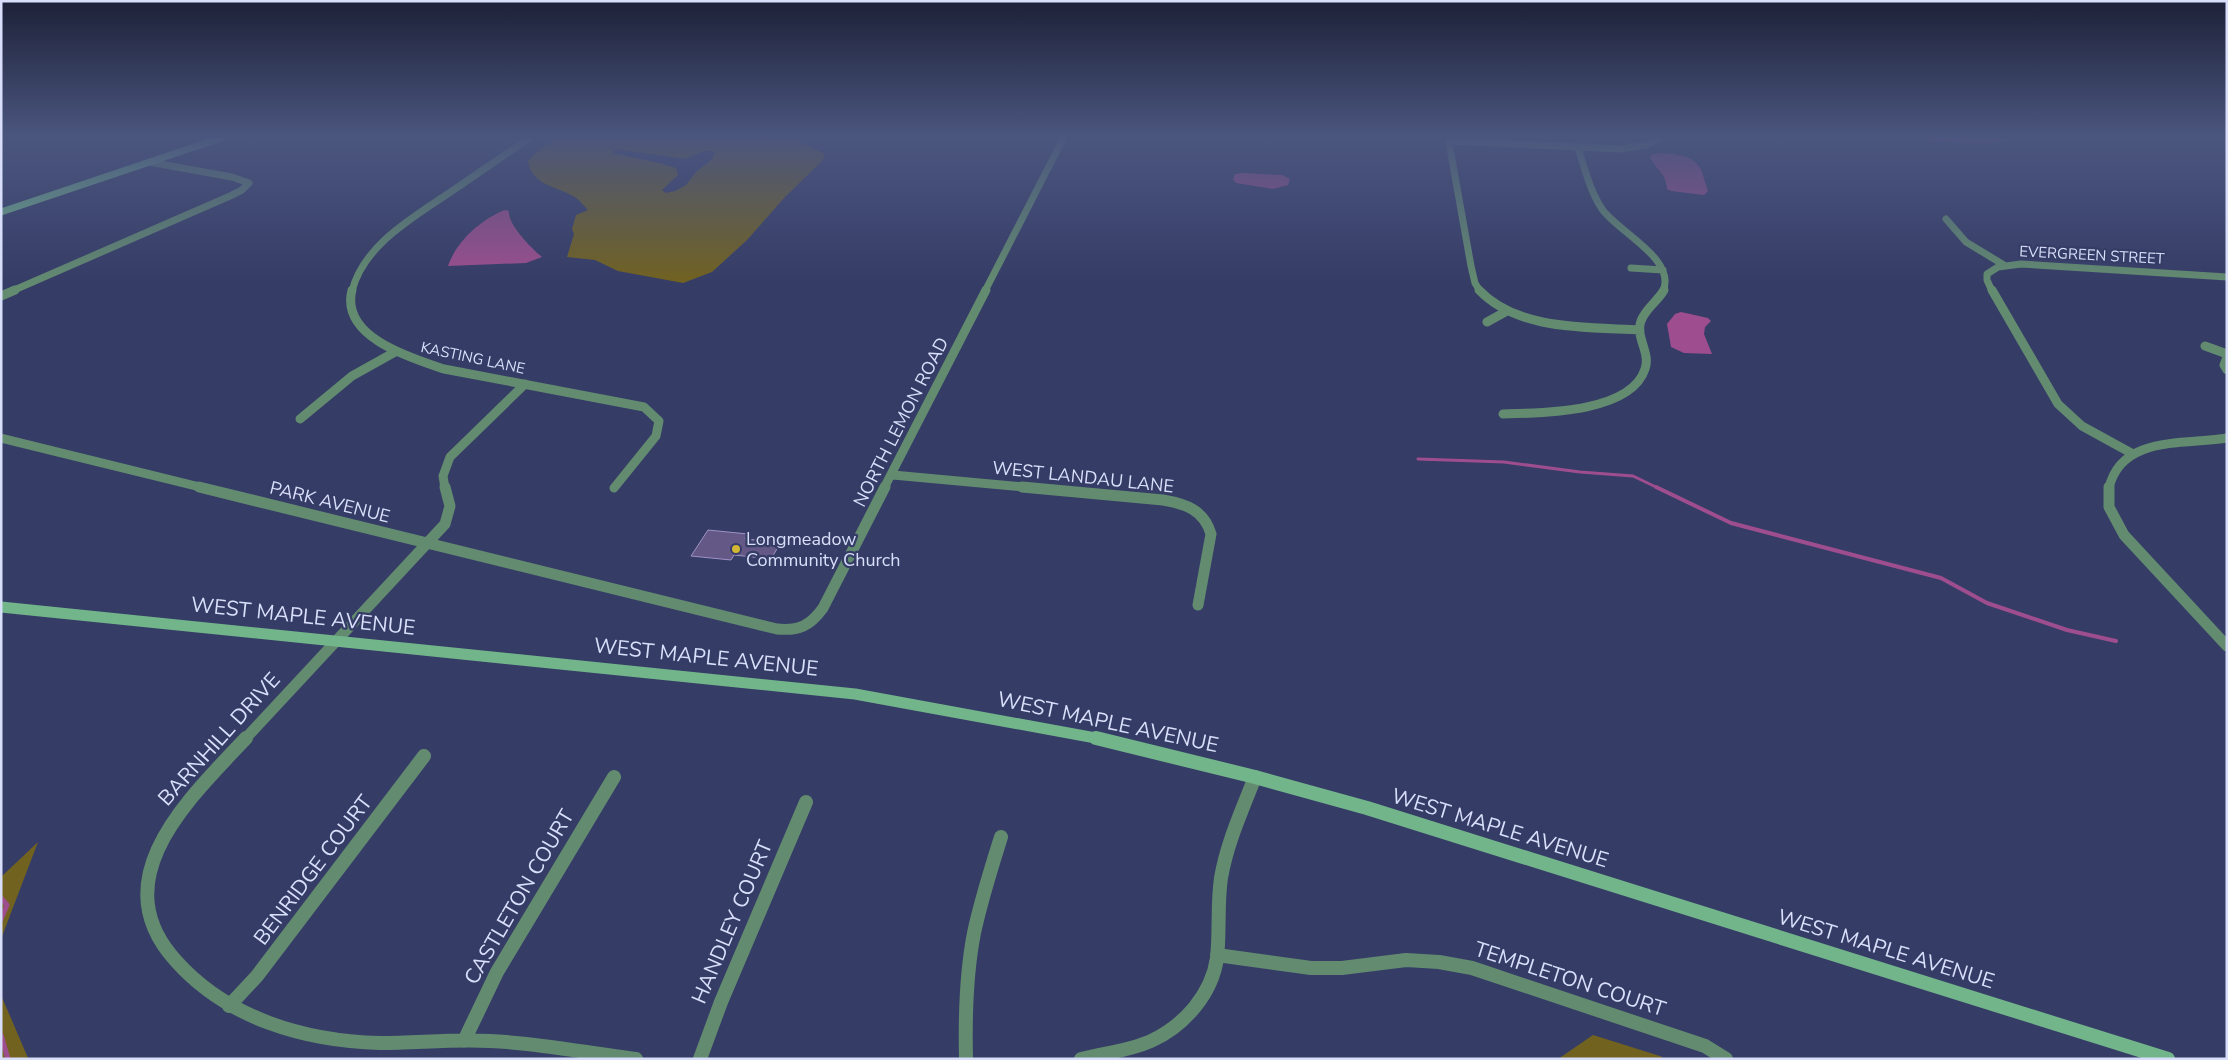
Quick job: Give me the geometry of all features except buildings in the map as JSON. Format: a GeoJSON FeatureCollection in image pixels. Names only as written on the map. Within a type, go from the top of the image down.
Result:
{"type":"FeatureCollection","features":[{"type":"Feature","properties":{"kind":"main road"},"geometry":{"type":"LineString","coordinates":[[1,212],[77,186]]}},
{"type":"Feature","properties":{"kind":"main road","name":"WEST MAPLE AVENUE"},"geometry":{"type":"LineString","coordinates":[[1,607],[855,694],[1083,735],[1254,777],[1367,808],[2168,1059]]}},
{"type":"Feature","properties":{"kind":"street"},"geometry":{"type":"LineString","coordinates":[[1,296],[230,196],[246,186]]}},
{"type":"Feature","properties":{"kind":"street","name":"KASTING LANE"},"geometry":{"type":"LineString","coordinates":[[458,186],[378,244],[359,266],[352,282],[350,298],[354,316],[362,328],[373,338],[395,352],[417,362],[444,369],[644,407],[655,415],[659,421],[656,436],[614,488]]}},
{"type":"Feature","properties":{"kind":"street","name":"NORTH LEMON ROAD"},"geometry":{"type":"LineString","coordinates":[[650,598],[778,629],[799,630],[813,623],[824,608],[893,475],[1039,186]]}},
{"type":"Feature","properties":{"kind":"street"},"geometry":{"type":"LineString","coordinates":[[1458,186],[1477,288],[1483,296],[1507,311],[1541,321],[1640,330]]}},
{"type":"Feature","properties":{"kind":"street"},"geometry":{"type":"LineString","coordinates":[[1503,414],[1583,407],[1607,402],[1634,388],[1643,378],[1647,368],[1640,330],[1644,315],[1661,295],[1665,287],[1663,270],[1652,253],[1616,225],[1602,210],[1591,186]]}},
{"type":"Feature","properties":{"kind":"street"},"geometry":{"type":"LineString","coordinates":[[1946,220],[1966,242],[2004,265]]}},
{"type":"Feature","properties":{"kind":"street","name":"EVERGREEN STREET"},"geometry":{"type":"LineString","coordinates":[[2133,454],[2082,426],[2058,404],[1986,280],[1987,274],[1991,270],[2004,265],[2041,264],[2227,277]]}},
{"type":"Feature","properties":{"kind":"street"},"geometry":{"type":"LineString","coordinates":[[1631,268],[1663,270]]}},
{"type":"Feature","properties":{"kind":"street"},"geometry":{"type":"LineString","coordinates":[[1487,322],[1507,311]]}},
{"type":"Feature","properties":{"kind":"street"},"geometry":{"type":"LineString","coordinates":[[2205,346],[2227,355],[2224,365],[2227,370]]}},
{"type":"Feature","properties":{"kind":"street"},"geometry":{"type":"LineString","coordinates":[[300,419],[352,376],[395,352]]}},
{"type":"Feature","properties":{"kind":"street","name":"BARNHILL DRIVE"},"geometry":{"type":"LineString","coordinates":[[525,384],[450,457],[442,468],[442,478],[451,502],[450,516],[427,544],[194,794],[167,831],[152,864],[147,902],[151,923],[160,943],[185,974],[229,1006],[276,1027],[343,1040],[394,1043],[490,1041],[636,1059]]}},
{"type":"Feature","properties":{"kind":"street","name":"PARK AVENUE"},"geometry":{"type":"LineString","coordinates":[[1,438],[650,598]]}},
{"type":"Feature","properties":{"kind":"street"},"geometry":{"type":"LineString","coordinates":[[2227,438],[2162,445],[2133,454],[2120,463],[2108,485],[2107,501],[2112,515],[2126,537],[2227,646]]}},
{"type":"Feature","properties":{"kind":"street","name":"WEST LANDAU LANE"},"geometry":{"type":"LineString","coordinates":[[893,475],[1154,499],[1187,506],[1202,513],[1209,522],[1211,534],[1198,605]]}},
{"type":"Feature","properties":{"kind":"street","name":"BENRIDGE COURT"},"geometry":{"type":"LineString","coordinates":[[229,1006],[257,976],[424,756]]}},
{"type":"Feature","properties":{"kind":"street","name":"CASTLETON COURT"},"geometry":{"type":"LineString","coordinates":[[464,1041],[497,972],[614,777]]}},
{"type":"Feature","properties":{"kind":"street"},"geometry":{"type":"LineString","coordinates":[[1081,1059],[1151,1041],[1182,1022],[1197,1007],[1207,990],[1215,968],[1219,893],[1225,853],[1254,777]]}},
{"type":"Feature","properties":{"kind":"street","name":"HANDLEY COURT"},"geometry":{"type":"LineString","coordinates":[[700,1059],[721,1002],[806,802]]}},
{"type":"Feature","properties":{"kind":"street"},"geometry":{"type":"LineString","coordinates":[[966,1059],[965,1016],[969,965],[978,914],[1001,837]]}},
{"type":"Feature","properties":{"kind":"street","name":"TEMPLETON COURT"},"geometry":{"type":"LineString","coordinates":[[1217,955],[1293,967],[1342,968],[1394,960],[1433,961],[1462,965],[1492,973],[1705,1046],[1726,1059]]}},
{"type":"Feature","properties":{"kind":"shaded area"},"geometry":{"type":"Polygon","coordinates":[[[551,186],[666,186],[662,190],[666,193],[683,186],[796,186],[747,240],[712,272],[683,283],[618,271],[595,260],[567,257],[574,234],[572,229],[576,215],[588,210],[579,200],[551,186]]]}},
{"type":"Feature","properties":{"kind":"shaded area"},"geometry":{"type":"Polygon","coordinates":[[[1257,186],[1282,186],[1273,189],[1257,186]]]}},
{"type":"Feature","properties":{"kind":"shaded area"},"geometry":{"type":"Polygon","coordinates":[[[1667,186],[1706,186],[1708,191],[1704,195],[1667,189],[1667,186]]]}},
{"type":"Feature","properties":{"kind":"shaded area"},"geometry":{"type":"Polygon","coordinates":[[[505,210],[509,211],[512,223],[521,236],[542,257],[526,263],[448,266],[457,248],[471,232],[487,219],[505,210]]]}},
{"type":"Feature","properties":{"kind":"shaded area"},"geometry":{"type":"Polygon","coordinates":[[[1681,312],[1708,318],[1711,321],[1705,327],[1704,334],[1712,354],[1684,353],[1671,347],[1667,324],[1675,314],[1681,312]]]}},
{"type":"Feature","properties":{"kind":"shaded area"},"geometry":{"type":"Polygon","coordinates":[[[38,842],[1,939],[1,877],[38,842]]]}},
{"type":"Feature","properties":{"kind":"shaded area"},"geometry":{"type":"Polygon","coordinates":[[[1,995],[28,1058],[28,1059],[1,1059],[1,995]]]}},
{"type":"Feature","properties":{"kind":"shaded area"},"geometry":{"type":"Polygon","coordinates":[[[1593,1035],[1660,1056],[1665,1059],[1558,1059],[1593,1035]]]}},
{"type":"Feature","properties":{"kind":"waterway"},"geometry":{"type":"LineString","coordinates":[[1418,459],[1504,462],[1580,472],[1633,476],[1658,488]]}},
{"type":"Feature","properties":{"kind":"waterway"},"geometry":{"type":"LineString","coordinates":[[1656,487],[1731,523],[1941,578],[1987,603],[2067,630],[2116,641]]}},
{"type":"Feature","properties":{"kind":"waterway"},"geometry":{"type":"LineString","coordinates":[[1,898],[7,905],[1,919]]}},
{"type":"Feature","properties":{"kind":"waterway"},"geometry":{"type":"LineString","coordinates":[[1,1035],[8,1059]]}},
{"type":"Feature","properties":{"kind":"place","name":"Longmeadow Community Church"},"geometry":{"type":"Point","coordinates":[736,549]}}]}
